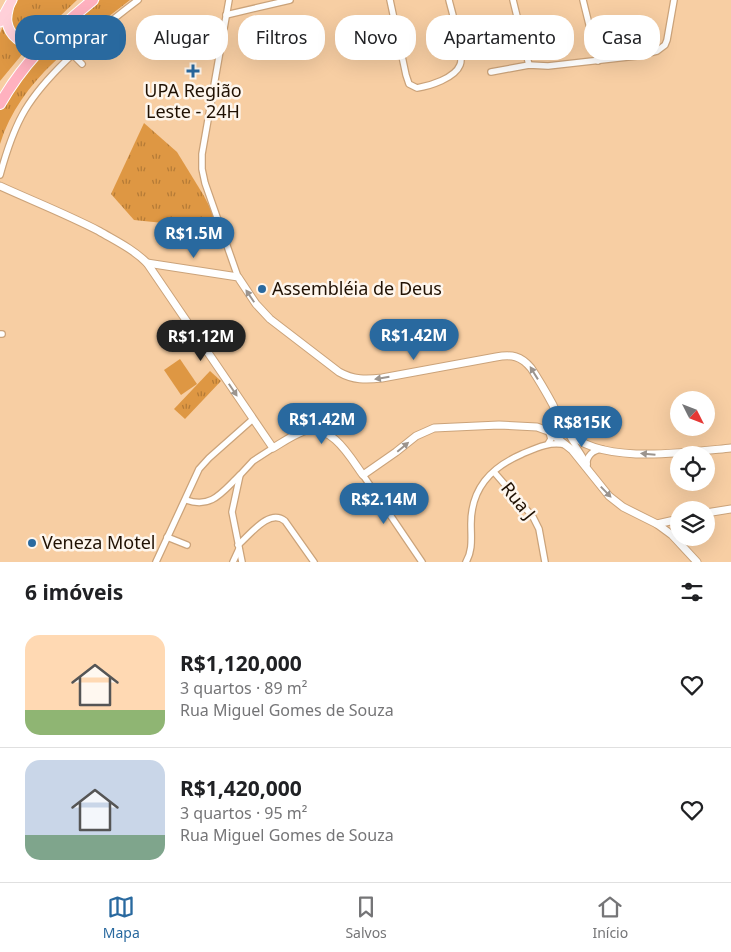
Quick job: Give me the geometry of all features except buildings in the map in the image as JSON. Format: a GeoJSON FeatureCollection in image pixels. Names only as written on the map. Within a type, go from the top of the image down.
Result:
{"type":"FeatureCollection","features":[{"type":"Feature","properties":{"kind":"highway"},"geometry":{"type":"LineString","coordinates":[[75,15],[93,0]]}},
{"type":"Feature","properties":{"kind":"highway"},"geometry":{"type":"LineString","coordinates":[[0,104],[31,60]]}},
{"type":"Feature","properties":{"kind":"main road"},"geometry":{"type":"LineString","coordinates":[[11,3],[7,19],[9,29],[15,36]]}},
{"type":"Feature","properties":{"kind":"main road"},"geometry":{"type":"LineString","coordinates":[[0,12],[11,3]]}},
{"type":"Feature","properties":{"kind":"main road"},"geometry":{"type":"LineString","coordinates":[[0,22],[11,3]]}},
{"type":"Feature","properties":{"kind":"street"},"geometry":{"type":"LineString","coordinates":[[120,15],[138,0]]}},
{"type":"Feature","properties":{"kind":"street"},"geometry":{"type":"LineString","coordinates":[[229,0],[226,15],[290,0]]}},
{"type":"Feature","properties":{"kind":"street"},"geometry":{"type":"LineString","coordinates":[[390,0],[406,75],[410,84],[418,88],[425,87],[454,73],[460,65],[462,54],[449,0]]}},
{"type":"Feature","properties":{"kind":"street"},"geometry":{"type":"LineString","coordinates":[[513,0],[529,65]]}},
{"type":"Feature","properties":{"kind":"street"},"geometry":{"type":"LineString","coordinates":[[583,0],[598,61]]}},
{"type":"Feature","properties":{"kind":"street"},"geometry":{"type":"LineString","coordinates":[[491,72],[529,65],[548,66],[598,61],[653,52],[662,48],[667,40],[674,0]]}},
{"type":"Feature","properties":{"kind":"street"},"geometry":{"type":"LineString","coordinates":[[0,175],[14,133],[26,110],[45,83],[67,60]]}},
{"type":"Feature","properties":{"kind":"street"},"geometry":{"type":"LineString","coordinates":[[78,60],[82,64]]}},
{"type":"Feature","properties":{"kind":"street"},"geometry":{"type":"LineString","coordinates":[[218,60],[204,139],[202,169],[204,183],[238,277],[256,304],[270,319],[293,338],[344,375],[355,379],[370,380],[496,357],[515,356],[523,359],[532,368],[564,427],[588,465],[592,476]]}},
{"type":"Feature","properties":{"kind":"street"},"geometry":{"type":"LineString","coordinates":[[0,186],[69,216],[127,246],[147,263],[273,448]]}},
{"type":"Feature","properties":{"kind":"street"},"geometry":{"type":"LineString","coordinates":[[147,263],[238,277]]}},
{"type":"Feature","properties":{"kind":"street"},"geometry":{"type":"LineString","coordinates":[[156,562],[199,470],[253,419]]}},
{"type":"Feature","properties":{"kind":"street"},"geometry":{"type":"LineString","coordinates":[[363,475],[416,436],[434,428],[458,426],[499,425],[537,427],[575,445],[660,455],[731,448]]}},
{"type":"Feature","properties":{"kind":"street"},"geometry":{"type":"LineString","coordinates":[[551,433],[564,427]]}},
{"type":"Feature","properties":{"kind":"street"},"geometry":{"type":"LineString","coordinates":[[564,427],[582,443],[599,449]]}},
{"type":"Feature","properties":{"kind":"street"},"geometry":{"type":"LineString","coordinates":[[186,500],[199,504],[209,502],[216,498],[253,461],[273,448],[305,431],[323,432],[339,443],[422,562]]}},
{"type":"Feature","properties":{"kind":"street"},"geometry":{"type":"LineString","coordinates":[[551,433],[581,460],[592,476],[615,501],[635,514],[657,524],[670,533]]}},
{"type":"Feature","properties":{"kind":"street"},"geometry":{"type":"LineString","coordinates":[[548,444],[551,439],[551,433]]}},
{"type":"Feature","properties":{"kind":"street"},"geometry":{"type":"LineString","coordinates":[[466,562],[471,547],[471,513],[480,486],[494,472],[518,456],[548,444],[565,444]]}},
{"type":"Feature","properties":{"kind":"street"},"geometry":{"type":"LineString","coordinates":[[588,465],[587,461],[590,455],[599,449]]}},
{"type":"Feature","properties":{"kind":"street","name":"Rua J"},"geometry":{"type":"LineString","coordinates":[[494,472],[534,517],[539,529],[545,562]]}},
{"type":"Feature","properties":{"kind":"street"},"geometry":{"type":"LineString","coordinates":[[240,475],[232,512],[242,560]]}},
{"type":"Feature","properties":{"kind":"street"},"geometry":{"type":"LineString","coordinates":[[715,513],[731,510]]}},
{"type":"Feature","properties":{"kind":"street"},"geometry":{"type":"LineString","coordinates":[[233,562],[239,547],[264,522],[270,518],[278,517],[285,521],[314,562]]}},
{"type":"Feature","properties":{"kind":"street"},"geometry":{"type":"LineString","coordinates":[[657,524],[670,521]]}},
{"type":"Feature","properties":{"kind":"street"},"geometry":{"type":"LineString","coordinates":[[167,537],[188,544]]}},
{"type":"Feature","properties":{"kind":"street"},"geometry":{"type":"LineString","coordinates":[[684,546],[697,562]]}},
{"type":"Feature","properties":{"kind":"green space"},"geometry":{"type":"Polygon","coordinates":[[[18,0],[77,0],[61,15],[15,15],[15,31],[10,20],[18,0]]]}},
{"type":"Feature","properties":{"kind":"green space"},"geometry":{"type":"Polygon","coordinates":[[[100,0],[130,0],[110,15],[83,15],[100,0]]]}},
{"type":"Feature","properties":{"kind":"green space"},"geometry":{"type":"Polygon","coordinates":[[[4,24],[15,34],[15,60],[17,60],[0,81],[0,33],[4,24]]]}},
{"type":"Feature","properties":{"kind":"green space"},"geometry":{"type":"Polygon","coordinates":[[[37,60],[56,60],[36,80],[22,100],[9,121],[0,144],[0,108],[13,87],[37,60]]]}},
{"type":"Feature","properties":{"kind":"green space"},"geometry":{"type":"Polygon","coordinates":[[[144,123],[177,152],[204,196],[221,229],[134,220],[111,194],[144,123]]]}},
{"type":"Feature","properties":{"kind":"green space"},"geometry":{"type":"Polygon","coordinates":[[[180,359],[197,384],[181,395],[164,370],[180,359]]]}},
{"type":"Feature","properties":{"kind":"green space"},"geometry":{"type":"Polygon","coordinates":[[[210,371],[221,381],[185,419],[174,409],[210,371]]]}},
{"type":"Feature","properties":{"kind":"place","name":"UPA Região Leste - 24H"},"geometry":{"type":"Point","coordinates":[193,71]}},
{"type":"Feature","properties":{"kind":"place","name":"Assembléia de Deus"},"geometry":{"type":"Point","coordinates":[262,289]}},
{"type":"Feature","properties":{"kind":"place","name":"Veneza Motel"},"geometry":{"type":"Point","coordinates":[32,543]}}]}
